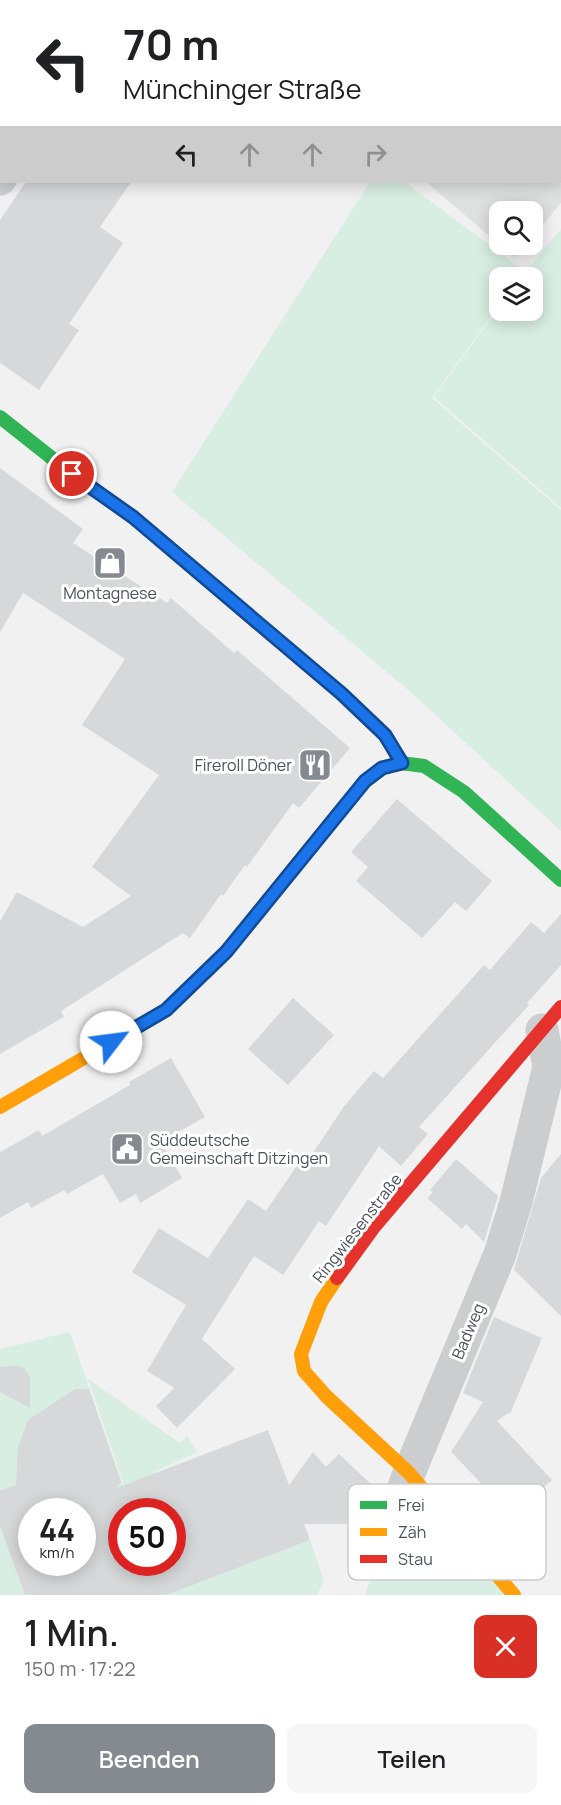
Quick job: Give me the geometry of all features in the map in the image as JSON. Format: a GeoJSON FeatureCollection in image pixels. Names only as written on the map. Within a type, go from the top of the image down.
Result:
{"type":"FeatureCollection","features":[{"type":"Feature","properties":{"kind":"street"},"geometry":{"type":"LineString","coordinates":[[0,417],[72,474],[133,517],[342,694],[385,735],[402,763]]}},
{"type":"Feature","properties":{"kind":"street"},"geometry":{"type":"LineString","coordinates":[[0,1107],[166,1010],[226,952],[365,781],[382,768],[402,763],[424,766],[464,792],[561,880]]}},
{"type":"Feature","properties":{"kind":"street","name":"Badweg"},"geometry":{"type":"LineString","coordinates":[[405,1484],[481,1301],[516,1202],[549,1067],[551,1018]]}},
{"type":"Feature","properties":{"kind":"street","name":"Ringwiesenstraße"},"geometry":{"type":"LineString","coordinates":[[409,1473],[326,1396],[304,1371],[301,1354],[321,1302],[345,1266],[382,1218],[551,1018]]}},
{"type":"Feature","properties":{"kind":"street"},"geometry":{"type":"LineString","coordinates":[[409,1473],[418,1484]]}},
{"type":"Feature","properties":{"kind":"street"},"geometry":{"type":"LineString","coordinates":[[501,1580],[514,1595]]}},
{"type":"Feature","properties":{"kind":"shaded area"},"geometry":{"type":"Polygon","coordinates":[[[427,183],[561,183],[561,203],[543,224],[543,201],[489,201],[489,236],[427,183]]]}},
{"type":"Feature","properties":{"kind":"green space"},"geometry":{"type":"Polygon","coordinates":[[[369,183],[406,183],[489,245],[489,255],[503,255],[519,267],[489,267],[489,319],[432,398],[561,510],[561,831],[414,695],[172,492],[369,183]]]}},
{"type":"Feature","properties":{"kind":"green space"},"geometry":{"type":"Polygon","coordinates":[[[561,229],[561,508],[434,397],[489,321],[543,321],[543,267],[529,267],[539,255],[543,255],[543,251],[561,229]]]}},
{"type":"Feature","properties":{"kind":"green space"},"geometry":{"type":"Polygon","coordinates":[[[70,1332],[127,1498],[108,1498],[108,1576],[137,1576],[160,1595],[0,1595],[0,1349],[70,1332]]]}},
{"type":"Feature","properties":{"kind":"green space"},"geometry":{"type":"Polygon","coordinates":[[[88,1379],[180,1443],[187,1435],[197,1452],[155,1472],[165,1498],[128,1498],[88,1379]]]}},
{"type":"Feature","properties":{"kind":"green space"},"geometry":{"type":"Polygon","coordinates":[[[310,1540],[324,1581],[317,1595],[161,1595],[168,1576],[186,1576],[186,1551],[198,1583],[310,1540]]]}},
{"type":"Feature","properties":{"kind":"green space"},"geometry":{"type":"Polygon","coordinates":[[[370,1580],[498,1580],[514,1595],[365,1595],[370,1580]]]}},
{"type":"Feature","properties":{"kind":"building"},"geometry":{"type":"Polygon","coordinates":[[[25,183],[130,183],[100,227],[123,243],[69,324],[79,330],[39,390],[0,363],[0,220],[25,183]]]}},
{"type":"Feature","properties":{"kind":"building"},"geometry":{"type":"Polygon","coordinates":[[[0,468],[83,529],[73,543],[167,603],[171,598],[234,653],[237,650],[350,748],[299,808],[293,803],[247,867],[245,865],[223,896],[221,894],[190,938],[183,933],[61,1011],[64,1017],[0,1054],[0,921],[17,892],[83,927],[131,896],[92,867],[159,775],[82,725],[125,659],[23,593],[0,632],[0,468]]]}},
{"type":"Feature","properties":{"kind":"building"},"geometry":{"type":"Polygon","coordinates":[[[397,799],[492,881],[466,911],[455,902],[422,938],[356,881],[368,867],[351,852],[397,799]]]}},
{"type":"Feature","properties":{"kind":"building"},"geometry":{"type":"Polygon","coordinates":[[[561,914],[561,965],[527,1003],[529,1005],[419,1127],[428,1134],[401,1166],[379,1146],[326,1226],[319,1221],[283,1275],[254,1256],[202,1339],[235,1369],[177,1428],[156,1406],[174,1388],[147,1371],[186,1305],[132,1272],[159,1228],[208,1258],[248,1199],[266,1211],[298,1164],[303,1168],[345,1105],[374,1071],[383,1078],[484,965],[490,970],[531,922],[544,933],[561,914]]]}},
{"type":"Feature","properties":{"kind":"building"},"geometry":{"type":"Polygon","coordinates":[[[293,998],[334,1035],[288,1085],[248,1049],[293,998]]]}},
{"type":"Feature","properties":{"kind":"building"},"geometry":{"type":"Polygon","coordinates":[[[171,1058],[205,1117],[161,1142],[182,1178],[140,1203],[136,1194],[120,1203],[103,1174],[67,1194],[64,1190],[31,1208],[28,1202],[0,1218],[0,1152],[39,1130],[42,1136],[130,1085],[129,1082],[171,1058]]]}},
{"type":"Feature","properties":{"kind":"building"},"geometry":{"type":"Polygon","coordinates":[[[561,1154],[561,1316],[514,1270],[541,1178],[561,1154]]]}},
{"type":"Feature","properties":{"kind":"building"},"geometry":{"type":"Polygon","coordinates":[[[456,1159],[498,1196],[484,1242],[466,1224],[462,1229],[427,1198],[433,1192],[430,1190],[456,1159]]]}},
{"type":"Feature","properties":{"kind":"building"},"geometry":{"type":"Polygon","coordinates":[[[494,1317],[542,1338],[510,1414],[508,1413],[497,1421],[552,1480],[546,1486],[482,1484],[451,1452],[483,1402],[463,1393],[494,1317]]]}},
{"type":"Feature","properties":{"kind":"building"},"geometry":{"type":"Polygon","coordinates":[[[17,1365],[25,1369],[30,1377],[30,1408],[0,1392],[0,1367],[17,1365]]]}},
{"type":"Feature","properties":{"kind":"building"},"geometry":{"type":"Polygon","coordinates":[[[75,1389],[89,1389],[121,1482],[116,1488],[268,1430],[289,1485],[313,1452],[326,1467],[339,1454],[371,1484],[348,1484],[348,1524],[304,1524],[310,1540],[166,1595],[25,1595],[18,1576],[96,1576],[96,1498],[18,1498],[18,1576],[0,1526],[0,1491],[16,1485],[18,1447],[28,1420],[75,1389]]]}},
{"type":"Feature","properties":{"kind":"traffic: fast"},"geometry":{"type":"LineString","coordinates":[[0,417],[72,474],[133,517],[242,610]]}},
{"type":"Feature","properties":{"kind":"traffic: fast"},"geometry":{"type":"LineString","coordinates":[[337,815],[365,781],[383,768],[401,763],[424,766],[464,792],[561,880]]}},
{"type":"Feature","properties":{"kind":"traffic: slow"},"geometry":{"type":"LineString","coordinates":[[0,1107],[166,1010],[226,952],[337,815]]}},
{"type":"Feature","properties":{"kind":"traffic: slow"},"geometry":{"type":"LineString","coordinates":[[337,1278],[321,1302],[301,1354],[304,1371],[326,1396],[418,1484]]}},
{"type":"Feature","properties":{"kind":"traffic: slow"},"geometry":{"type":"LineString","coordinates":[[501,1580],[514,1595]]}},
{"type":"Feature","properties":{"kind":"traffic: jam"},"geometry":{"type":"LineString","coordinates":[[242,610],[342,694],[385,735],[401,763]]}},
{"type":"Feature","properties":{"kind":"traffic: jam"},"geometry":{"type":"LineString","coordinates":[[337,1278],[374,1227],[561,1007]]}},
{"type":"Feature","properties":{"kind":"place","name":"Montagnese"},"geometry":{"type":"Point","coordinates":[110,563]}},
{"type":"Feature","properties":{"kind":"place","name":"Fireroll Döner"},"geometry":{"type":"Point","coordinates":[315,765]}},
{"type":"Feature","properties":{"kind":"place","name":"Süddeutsche Gemeinschaft Ditzingen"},"geometry":{"type":"Point","coordinates":[127,1149]}},
{"type":"Feature","properties":{"kind":"route"},"geometry":{"type":"LineString","coordinates":[[72,474],[133,517],[342,694],[385,735],[402,763],[382,768],[365,781],[226,952],[166,1010],[111,1042]]}}]}
